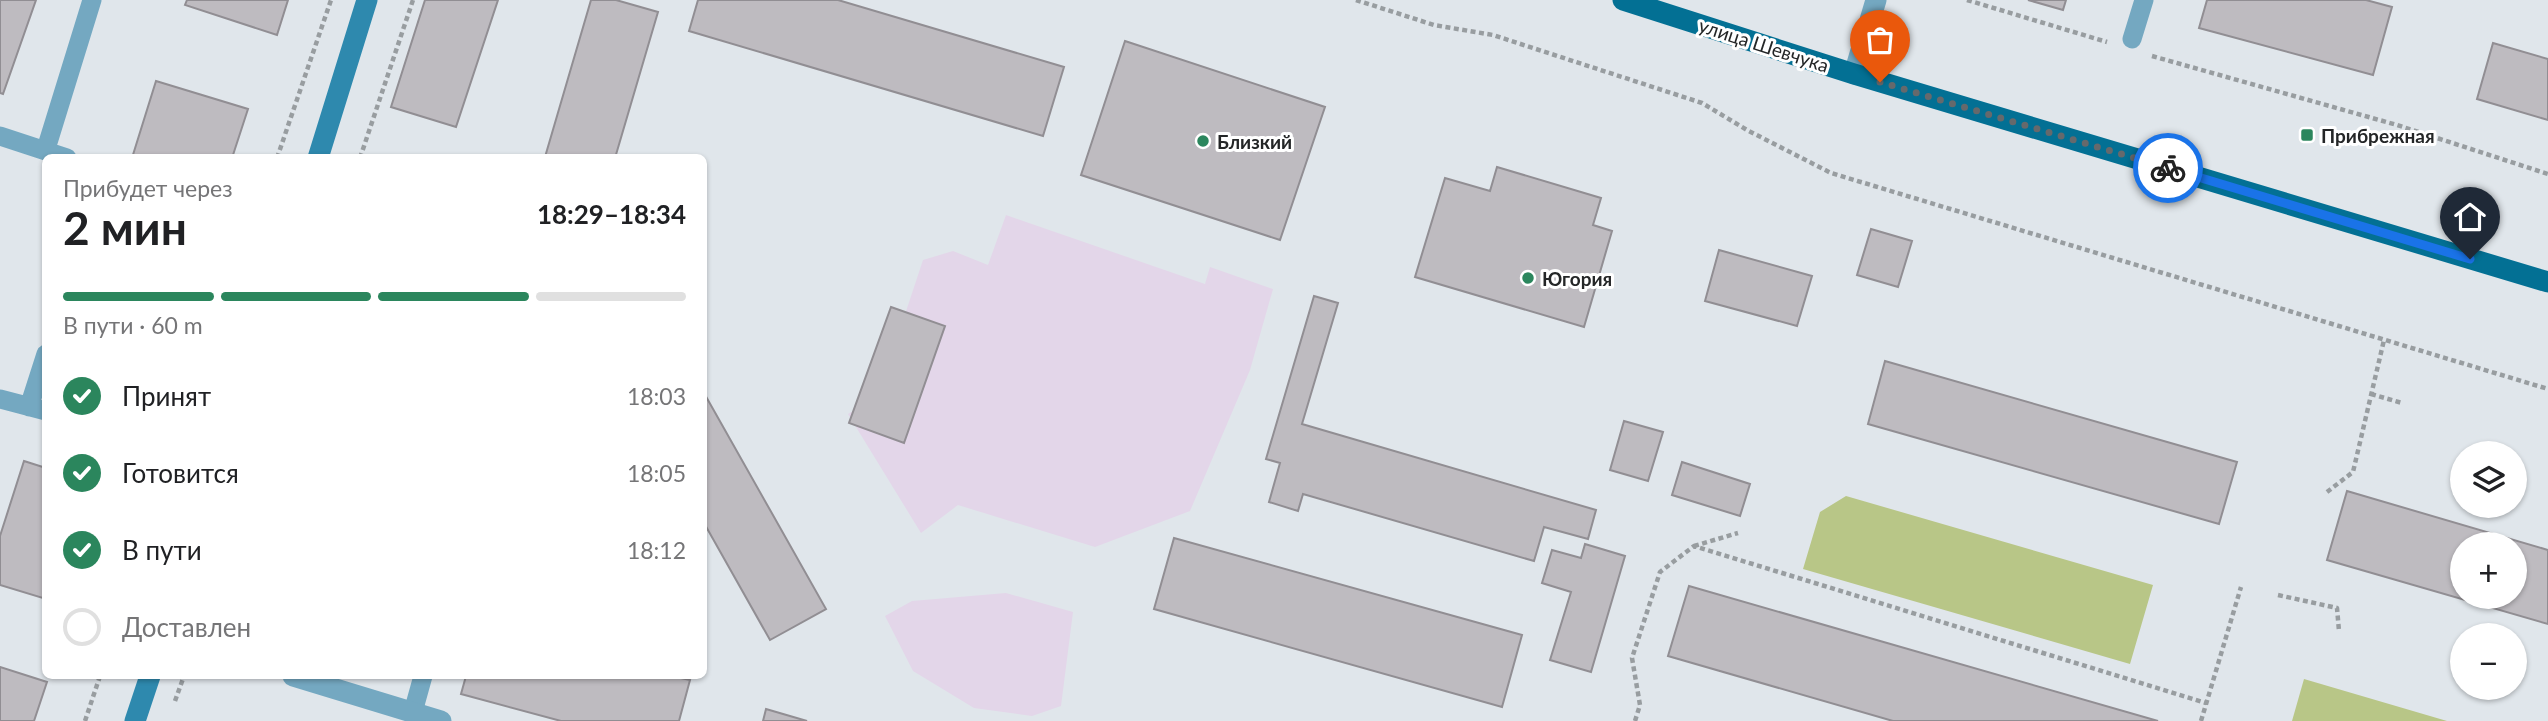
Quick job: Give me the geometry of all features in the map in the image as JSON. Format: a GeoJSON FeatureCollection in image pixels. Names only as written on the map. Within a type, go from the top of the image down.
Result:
{"type":"FeatureCollection","features":[{"type":"Feature","properties":{"kind":"main road","name":"улица Шевчука"},"geometry":{"type":"LineString","coordinates":[[1623,0],[1854,74],[2548,282]]}},
{"type":"Feature","properties":{"kind":"street"},"geometry":{"type":"LineString","coordinates":[[319,154],[367,0]]}},
{"type":"Feature","properties":{"kind":"street"},"geometry":{"type":"LineString","coordinates":[[1854,74],[1876,0]]}},
{"type":"Feature","properties":{"kind":"street"},"geometry":{"type":"LineString","coordinates":[[135,721],[149,679]]}},
{"type":"Feature","properties":{"kind":"street"},"geometry":{"type":"LineString","coordinates":[[303,679],[441,721]]}},
{"type":"Feature","properties":{"kind":"lane"},"geometry":{"type":"LineString","coordinates":[[46,149],[92,0]]}},
{"type":"Feature","properties":{"kind":"lane"},"geometry":{"type":"LineString","coordinates":[[2132,39],[2144,0]]}},
{"type":"Feature","properties":{"kind":"lane"},"geometry":{"type":"LineString","coordinates":[[0,135],[58,154]]}},
{"type":"Feature","properties":{"kind":"lane"},"geometry":{"type":"LineString","coordinates":[[0,399],[37,409],[42,378]]}},
{"type":"Feature","properties":{"kind":"lane"},"geometry":{"type":"LineString","coordinates":[[413,712],[422,679]]}},
{"type":"Feature","properties":{"kind":"path"},"geometry":{"type":"LineString","coordinates":[[278,154],[331,0]]}},
{"type":"Feature","properties":{"kind":"path"},"geometry":{"type":"LineString","coordinates":[[361,154],[413,0]]}},
{"type":"Feature","properties":{"kind":"path"},"geometry":{"type":"LineString","coordinates":[[1356,0],[1434,25],[1493,34],[1702,103],[1747,130],[1832,173],[2548,389]]}},
{"type":"Feature","properties":{"kind":"path"},"geometry":{"type":"LineString","coordinates":[[1967,0],[2108,43]]}},
{"type":"Feature","properties":{"kind":"path"},"geometry":{"type":"LineString","coordinates":[[2147,54],[2396,125],[2548,174]]}},
{"type":"Feature","properties":{"kind":"path"},"geometry":{"type":"LineString","coordinates":[[2327,492],[2353,472],[2384,340]]}},
{"type":"Feature","properties":{"kind":"path"},"geometry":{"type":"LineString","coordinates":[[2371,394],[2402,402]]}},
{"type":"Feature","properties":{"kind":"path"},"geometry":{"type":"LineString","coordinates":[[1635,721],[1640,705],[1632,658],[1660,572],[1694,546],[1738,533]]}},
{"type":"Feature","properties":{"kind":"path"},"geometry":{"type":"LineString","coordinates":[[1694,546],[2206,703]]}},
{"type":"Feature","properties":{"kind":"path"},"geometry":{"type":"LineString","coordinates":[[2201,721],[2241,587]]}},
{"type":"Feature","properties":{"kind":"path"},"geometry":{"type":"LineString","coordinates":[[2277,596],[2337,608],[2339,631]]}},
{"type":"Feature","properties":{"kind":"path"},"geometry":{"type":"LineString","coordinates":[[85,721],[99,679]]}},
{"type":"Feature","properties":{"kind":"shaded area"},"geometry":{"type":"Polygon","coordinates":[[[1006,215],[1205,284],[1210,267],[1273,289],[1250,370],[1190,511],[1095,547],[958,505],[921,533],[848,414],[878,396],[923,260],[953,251],[988,265],[1006,215]]]}},
{"type":"Feature","properties":{"kind":"shaded area"},"geometry":{"type":"Polygon","coordinates":[[[1006,593],[1073,612],[1061,706],[1032,716],[974,708],[913,671],[885,616],[912,601],[1006,593]]]}},
{"type":"Feature","properties":{"kind":"green space"},"geometry":{"type":"Polygon","coordinates":[[[1846,496],[2153,585],[2130,664],[1803,569],[1820,512],[1846,496]]]}},
{"type":"Feature","properties":{"kind":"green space"},"geometry":{"type":"Polygon","coordinates":[[[2304,679],[2447,721],[2292,721],[2304,679]]]}},
{"type":"Feature","properties":{"kind":"building"},"geometry":{"type":"Polygon","coordinates":[[[0,0],[36,0],[3,94],[0,93],[0,0]]]}},
{"type":"Feature","properties":{"kind":"building"},"geometry":{"type":"Polygon","coordinates":[[[187,0],[288,0],[277,35],[185,5],[187,0]]]}},
{"type":"Feature","properties":{"kind":"building"},"geometry":{"type":"Polygon","coordinates":[[[425,0],[498,0],[456,127],[391,107],[425,0]]]}},
{"type":"Feature","properties":{"kind":"building"},"geometry":{"type":"Polygon","coordinates":[[[591,0],[616,0],[658,12],[616,154],[546,154],[591,0]]]}},
{"type":"Feature","properties":{"kind":"building"},"geometry":{"type":"Polygon","coordinates":[[[698,0],[838,0],[1064,67],[1043,136],[689,31],[698,0]]]}},
{"type":"Feature","properties":{"kind":"building"},"geometry":{"type":"Polygon","coordinates":[[[2028,0],[2066,0],[2063,10],[2028,0]]]}},
{"type":"Feature","properties":{"kind":"building"},"geometry":{"type":"Polygon","coordinates":[[[2207,0],[2366,0],[2392,7],[2373,75],[2199,28],[2207,0]]]}},
{"type":"Feature","properties":{"kind":"building","name":"Близкий"},"geometry":{"type":"Polygon","coordinates":[[[1125,41],[1325,107],[1280,240],[1081,175],[1125,41]]]}},
{"type":"Feature","properties":{"kind":"building"},"geometry":{"type":"Polygon","coordinates":[[[2493,43],[2548,59],[2548,120],[2477,99],[2493,43]]]}},
{"type":"Feature","properties":{"kind":"building"},"geometry":{"type":"Polygon","coordinates":[[[156,81],[248,109],[233,154],[133,154],[156,81]]]}},
{"type":"Feature","properties":{"kind":"building"},"geometry":{"type":"Polygon","coordinates":[[[1497,167],[1601,198],[1593,225],[1612,231],[1584,327],[1415,277],[1445,178],[1490,191],[1497,167]]]}},
{"type":"Feature","properties":{"kind":"building"},"geometry":{"type":"Polygon","coordinates":[[[1871,229],[1912,241],[1898,287],[1857,275],[1871,229]]]}},
{"type":"Feature","properties":{"kind":"building"},"geometry":{"type":"Polygon","coordinates":[[[1719,250],[1812,276],[1797,326],[1705,301],[1719,250]]]}},
{"type":"Feature","properties":{"kind":"building"},"geometry":{"type":"Polygon","coordinates":[[[1314,296],[1338,303],[1302,424],[1596,510],[1588,539],[1544,527],[1534,561],[1303,494],[1298,511],[1269,502],[1280,463],[1266,459],[1314,296]]]}},
{"type":"Feature","properties":{"kind":"building"},"geometry":{"type":"Polygon","coordinates":[[[891,307],[945,326],[904,443],[849,423],[891,307]]]}},
{"type":"Feature","properties":{"kind":"building"},"geometry":{"type":"Polygon","coordinates":[[[1885,361],[2237,462],[2219,524],[1868,424],[1885,361]]]}},
{"type":"Feature","properties":{"kind":"building"},"geometry":{"type":"Polygon","coordinates":[[[707,398],[826,609],[770,640],[707,528],[707,398]]]}},
{"type":"Feature","properties":{"kind":"building"},"geometry":{"type":"Polygon","coordinates":[[[1624,421],[1663,432],[1648,481],[1610,470],[1624,421]]]}},
{"type":"Feature","properties":{"kind":"building"},"geometry":{"type":"Polygon","coordinates":[[[24,461],[42,467],[42,598],[0,585],[0,536],[24,461]]]}},
{"type":"Feature","properties":{"kind":"building"},"geometry":{"type":"Polygon","coordinates":[[[1682,462],[1750,484],[1740,516],[1672,495],[1682,462]]]}},
{"type":"Feature","properties":{"kind":"building"},"geometry":{"type":"Polygon","coordinates":[[[2347,491],[2487,532],[2450,532],[2450,596],[2327,560],[2347,491]]]}},
{"type":"Feature","properties":{"kind":"building"},"geometry":{"type":"Polygon","coordinates":[[[1174,538],[1522,635],[1502,707],[1154,609],[1174,538]]]}},
{"type":"Feature","properties":{"kind":"building"},"geometry":{"type":"Polygon","coordinates":[[[1585,544],[1625,556],[1591,672],[1550,660],[1571,592],[1542,583],[1552,550],[1581,558],[1585,544]]]}},
{"type":"Feature","properties":{"kind":"building"},"geometry":{"type":"Polygon","coordinates":[[[2527,544],[2548,550],[2548,624],[2496,609],[2527,609],[2527,544]]]}},
{"type":"Feature","properties":{"kind":"building"},"geometry":{"type":"Polygon","coordinates":[[[1689,586],[2158,721],[1893,721],[1668,656],[1689,586]]]}},
{"type":"Feature","properties":{"kind":"building"},"geometry":{"type":"Polygon","coordinates":[[[0,667],[47,682],[34,721],[0,721],[0,667]]]}},
{"type":"Feature","properties":{"kind":"building"},"geometry":{"type":"Polygon","coordinates":[[[465,679],[690,680],[679,721],[561,721],[461,694],[465,679]]]}},
{"type":"Feature","properties":{"kind":"building"},"geometry":{"type":"Polygon","coordinates":[[[766,709],[807,721],[763,721],[766,709]]]}},
{"type":"Feature","properties":{"kind":"way so far"},"geometry":{"type":"LineString","coordinates":[[1880,82],[2168,168]]}},
{"type":"Feature","properties":{"kind":"place","name":"Прибрежная"},"geometry":{"type":"Point","coordinates":[2307,135]}},
{"type":"Feature","properties":{"kind":"place","name":"Близкий"},"geometry":{"type":"Point","coordinates":[1203,141]}},
{"type":"Feature","properties":{"kind":"place","name":"Югория"},"geometry":{"type":"Point","coordinates":[1528,278]}},
{"type":"Feature","properties":{"kind":"route"},"geometry":{"type":"LineString","coordinates":[[2168,168],[2470,259]]}}]}
